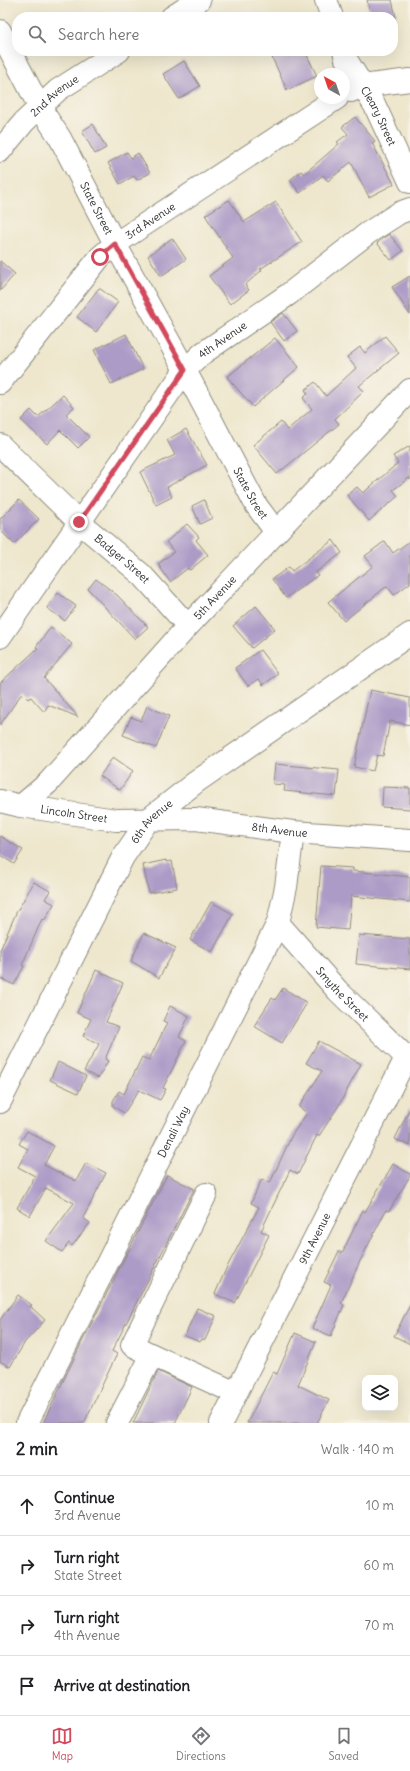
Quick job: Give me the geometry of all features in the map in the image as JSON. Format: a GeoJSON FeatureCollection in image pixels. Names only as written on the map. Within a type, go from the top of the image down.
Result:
{"type":"FeatureCollection","features":[{"type":"Feature","properties":{"kind":"street"},"geometry":{"type":"LineString","coordinates":[[180,12],[199,0]]}},
{"type":"Feature","properties":{"kind":"street"},"geometry":{"type":"LineString","coordinates":[[326,0],[330,12]]}},
{"type":"Feature","properties":{"kind":"street","name":"State Street"},"geometry":{"type":"LineString","coordinates":[[0,31],[12,54]]}},
{"type":"Feature","properties":{"kind":"street","name":"State Street"},"geometry":{"type":"LineString","coordinates":[[13,56],[39,106],[60,138],[115,244],[185,370],[256,506],[276,532]]}},
{"type":"Feature","properties":{"kind":"street","name":"2nd Avenue"},"geometry":{"type":"LineString","coordinates":[[0,151],[39,106],[58,90],[111,56]]}},
{"type":"Feature","properties":{"kind":"street","name":"Cleary Street"},"geometry":{"type":"LineString","coordinates":[[345,56],[353,90],[375,106],[410,182]]}},
{"type":"Feature","properties":{"kind":"street"},"geometry":{"type":"LineString","coordinates":[[353,90],[410,80]]}},
{"type":"Feature","properties":{"kind":"street","name":"3rd Avenue"},"geometry":{"type":"LineString","coordinates":[[0,383],[100,257],[115,244],[328,104]]}},
{"type":"Feature","properties":{"kind":"street","name":"4th Avenue"},"geometry":{"type":"LineString","coordinates":[[0,637],[185,370],[203,353],[290,294],[368,233],[399,213],[410,209]]}},
{"type":"Feature","properties":{"kind":"street","name":"5th Avenue"},"geometry":{"type":"LineString","coordinates":[[10,804],[48,783],[188,626],[410,390]]}},
{"type":"Feature","properties":{"kind":"street","name":"Badger Street"},"geometry":{"type":"LineString","coordinates":[[0,445],[79,522],[142,575],[188,626]]}},
{"type":"Feature","properties":{"kind":"street","name":"6th Avenue"},"geometry":{"type":"LineString","coordinates":[[0,1102],[124,857],[149,819],[196,782],[410,634]]}},
{"type":"Feature","properties":{"kind":"street","name":"Lincoln Street"},"geometry":{"type":"LineString","coordinates":[[10,804],[116,820],[149,819]]}},
{"type":"Feature","properties":{"kind":"street","name":"8th Avenue"},"geometry":{"type":"LineString","coordinates":[[149,819],[196,819],[293,832],[410,840]]}},
{"type":"Feature","properties":{"kind":"street","name":"Denali Way"},"geometry":{"type":"LineString","coordinates":[[27,1423],[278,923],[286,887],[293,832]]}},
{"type":"Feature","properties":{"kind":"street","name":"Smythe Street"},"geometry":{"type":"LineString","coordinates":[[278,923],[338,991],[409,1059]]}},
{"type":"Feature","properties":{"kind":"street","name":"9th Avenue"},"geometry":{"type":"LineString","coordinates":[[221,1423],[409,1059]]}},
{"type":"Feature","properties":{"kind":"street"},"geometry":{"type":"LineString","coordinates":[[206,1194],[132,1345],[236,1393]]}},
{"type":"Feature","properties":{"kind":"street"},"geometry":{"type":"LineString","coordinates":[[117,1423],[152,1355]]}},
{"type":"Feature","properties":{"kind":"building"},"geometry":{"type":"Polygon","coordinates":[[[367,0],[392,0],[395,12],[370,12],[367,0]]]}},
{"type":"Feature","properties":{"kind":"building"},"geometry":{"type":"Polygon","coordinates":[[[271,56],[307,56],[314,70],[314,77],[287,90],[271,56]]]}},
{"type":"Feature","properties":{"kind":"building"},"geometry":{"type":"Polygon","coordinates":[[[184,61],[200,86],[179,99],[163,74],[184,61]]]}},
{"type":"Feature","properties":{"kind":"building"},"geometry":{"type":"Polygon","coordinates":[[[355,117],[375,141],[372,143],[394,184],[369,197],[351,162],[328,181],[323,175],[300,193],[290,180],[301,171],[304,174],[339,144],[337,142],[348,134],[342,127],[355,117]]]}},
{"type":"Feature","properties":{"kind":"building"},"geometry":{"type":"Polygon","coordinates":[[[93,124],[106,148],[95,154],[82,131],[93,124]]]}},
{"type":"Feature","properties":{"kind":"building"},"geometry":{"type":"Polygon","coordinates":[[[127,152],[131,158],[138,153],[150,173],[137,180],[134,176],[120,184],[108,163],[127,152]]]}},
{"type":"Feature","properties":{"kind":"building"},"geometry":{"type":"Polygon","coordinates":[[[229,200],[244,222],[276,202],[302,242],[260,269],[262,270],[245,285],[249,290],[230,304],[209,276],[233,258],[205,215],[229,200]]]}},
{"type":"Feature","properties":{"kind":"building"},"geometry":{"type":"Polygon","coordinates":[[[389,234],[403,251],[391,260],[377,243],[389,234]]]}},
{"type":"Feature","properties":{"kind":"building"},"geometry":{"type":"Polygon","coordinates":[[[172,238],[186,259],[161,276],[148,256],[172,238]]]}},
{"type":"Feature","properties":{"kind":"building"},"geometry":{"type":"Polygon","coordinates":[[[0,261],[15,274],[0,291],[0,261]]]}},
{"type":"Feature","properties":{"kind":"building"},"geometry":{"type":"Polygon","coordinates":[[[410,276],[410,315],[392,287],[410,276]]]}},
{"type":"Feature","properties":{"kind":"building"},"geometry":{"type":"Polygon","coordinates":[[[99,288],[118,302],[96,332],[77,317],[99,288]]]}},
{"type":"Feature","properties":{"kind":"building"},"geometry":{"type":"Polygon","coordinates":[[[283,313],[297,331],[284,341],[270,322],[283,313]]]}},
{"type":"Feature","properties":{"kind":"building"},"geometry":{"type":"Polygon","coordinates":[[[126,334],[143,369],[111,384],[94,350],[126,334]]]}},
{"type":"Feature","properties":{"kind":"building"},"geometry":{"type":"Polygon","coordinates":[[[385,336],[399,353],[359,386],[364,391],[335,419],[339,424],[277,474],[253,445],[281,422],[287,430],[312,409],[303,398],[308,394],[305,390],[315,382],[326,396],[356,368],[347,357],[360,347],[365,353],[385,336]]]}},
{"type":"Feature","properties":{"kind":"building"},"geometry":{"type":"Polygon","coordinates":[[[275,338],[299,367],[253,407],[227,377],[275,338]]]}},
{"type":"Feature","properties":{"kind":"building"},"geometry":{"type":"Polygon","coordinates":[[[63,395],[74,407],[66,414],[89,437],[78,448],[60,430],[47,444],[21,420],[31,410],[38,417],[63,395]]]}},
{"type":"Feature","properties":{"kind":"building"},"geometry":{"type":"Polygon","coordinates":[[[186,429],[207,465],[167,487],[172,497],[156,505],[140,472],[175,455],[167,440],[186,429]]]}},
{"type":"Feature","properties":{"kind":"building"},"geometry":{"type":"Polygon","coordinates":[[[410,446],[410,480],[409,478],[393,490],[398,496],[369,521],[347,495],[357,487],[363,493],[398,463],[393,456],[410,446]]]}},
{"type":"Feature","properties":{"kind":"building"},"geometry":{"type":"Polygon","coordinates":[[[19,500],[39,519],[14,544],[0,530],[0,519],[19,500]]]}},
{"type":"Feature","properties":{"kind":"building"},"geometry":{"type":"Polygon","coordinates":[[[204,500],[212,518],[200,524],[192,506],[204,500]]]}},
{"type":"Feature","properties":{"kind":"building"},"geometry":{"type":"Polygon","coordinates":[[[187,524],[199,537],[196,540],[208,555],[190,570],[188,568],[170,582],[158,564],[174,552],[166,542],[187,524]]]}},
{"type":"Feature","properties":{"kind":"building"},"geometry":{"type":"Polygon","coordinates":[[[333,540],[342,553],[316,572],[318,575],[286,598],[272,579],[289,567],[292,571],[333,540]]]}},
{"type":"Feature","properties":{"kind":"building"},"geometry":{"type":"Polygon","coordinates":[[[385,541],[393,553],[410,541],[410,583],[394,595],[387,586],[344,621],[328,602],[373,566],[365,556],[385,541]]]}},
{"type":"Feature","properties":{"kind":"building"},"geometry":{"type":"Polygon","coordinates":[[[96,579],[117,595],[148,627],[135,639],[88,589],[96,579]]]}},
{"type":"Feature","properties":{"kind":"building"},"geometry":{"type":"Polygon","coordinates":[[[58,593],[76,606],[65,621],[47,608],[58,593]]]}},
{"type":"Feature","properties":{"kind":"building"},"geometry":{"type":"Polygon","coordinates":[[[256,606],[275,629],[252,648],[233,626],[256,606]]]}},
{"type":"Feature","properties":{"kind":"building"},"geometry":{"type":"Polygon","coordinates":[[[51,627],[72,644],[44,678],[78,717],[48,705],[44,712],[31,697],[28,699],[22,693],[0,725],[0,683],[38,648],[36,647],[51,627]]]}},
{"type":"Feature","properties":{"kind":"building"},"geometry":{"type":"Polygon","coordinates":[[[260,650],[278,674],[263,685],[259,679],[248,686],[235,668],[260,650]]]}},
{"type":"Feature","properties":{"kind":"building"},"geometry":{"type":"Polygon","coordinates":[[[370,690],[410,698],[410,725],[390,721],[383,756],[377,755],[373,771],[354,767],[370,690]]]}},
{"type":"Feature","properties":{"kind":"building"},"geometry":{"type":"Polygon","coordinates":[[[147,706],[169,716],[156,748],[123,735],[131,717],[141,721],[147,706]]]}},
{"type":"Feature","properties":{"kind":"building"},"geometry":{"type":"Polygon","coordinates":[[[113,757],[133,771],[120,790],[100,776],[113,757]]]}},
{"type":"Feature","properties":{"kind":"building"},"geometry":{"type":"Polygon","coordinates":[[[275,764],[339,770],[336,796],[284,791],[285,785],[273,784],[275,764]]]}},
{"type":"Feature","properties":{"kind":"building"},"geometry":{"type":"Polygon","coordinates":[[[383,787],[410,788],[410,809],[382,807],[383,787]]]}},
{"type":"Feature","properties":{"kind":"building"},"geometry":{"type":"Polygon","coordinates":[[[0,836],[23,850],[14,864],[0,855],[0,836]]]}},
{"type":"Feature","properties":{"kind":"building"},"geometry":{"type":"Polygon","coordinates":[[[166,860],[166,862],[172,861],[177,888],[149,893],[143,865],[166,860]]]}},
{"type":"Feature","properties":{"kind":"building"},"geometry":{"type":"Polygon","coordinates":[[[321,866],[353,868],[353,871],[410,877],[410,902],[351,896],[348,930],[316,927],[321,866]]]}},
{"type":"Feature","properties":{"kind":"building"},"geometry":{"type":"Polygon","coordinates":[[[34,882],[50,891],[45,899],[54,904],[44,921],[42,919],[22,965],[24,966],[14,985],[0,978],[0,950],[16,913],[34,882]]]}},
{"type":"Feature","properties":{"kind":"building"},"geometry":{"type":"Polygon","coordinates":[[[211,902],[233,914],[212,952],[190,940],[211,902]]]}},
{"type":"Feature","properties":{"kind":"building"},"geometry":{"type":"Polygon","coordinates":[[[144,933],[176,948],[159,978],[131,961],[144,933]]]}},
{"type":"Feature","properties":{"kind":"building"},"geometry":{"type":"Polygon","coordinates":[[[359,935],[410,939],[410,969],[356,964],[359,935]]]}},
{"type":"Feature","properties":{"kind":"building"},"geometry":{"type":"Polygon","coordinates":[[[96,970],[123,983],[106,1022],[119,1027],[105,1059],[108,1061],[98,1078],[84,1071],[99,1044],[83,1036],[91,1019],[77,1013],[96,970]]]}},
{"type":"Feature","properties":{"kind":"building"},"geometry":{"type":"Polygon","coordinates":[[[283,988],[307,1003],[282,1043],[254,1026],[272,998],[275,1000],[283,988]]]}},
{"type":"Feature","properties":{"kind":"building"},"geometry":{"type":"Polygon","coordinates":[[[170,1006],[189,1016],[179,1037],[186,1041],[163,1088],[166,1089],[160,1100],[139,1090],[124,1113],[113,1106],[113,1101],[119,1091],[124,1094],[142,1057],[149,1060],[167,1023],[163,1021],[170,1006]]]}},
{"type":"Feature","properties":{"kind":"building"},"geometry":{"type":"Polygon","coordinates":[[[319,1041],[361,1064],[339,1105],[319,1136],[317,1135],[298,1174],[290,1170],[261,1231],[269,1235],[235,1303],[215,1294],[226,1269],[259,1207],[251,1203],[262,1179],[270,1183],[292,1135],[307,1113],[299,1107],[322,1071],[306,1063],[319,1041]]]}},
{"type":"Feature","properties":{"kind":"building"},"geometry":{"type":"Polygon","coordinates":[[[58,1062],[86,1076],[78,1093],[50,1080],[58,1062]]]}},
{"type":"Feature","properties":{"kind":"building"},"geometry":{"type":"Polygon","coordinates":[[[410,1108],[410,1146],[395,1139],[410,1108]]]}},
{"type":"Feature","properties":{"kind":"building"},"geometry":{"type":"Polygon","coordinates":[[[27,1131],[54,1146],[44,1165],[76,1181],[86,1163],[106,1173],[83,1218],[90,1223],[72,1246],[69,1243],[62,1252],[46,1241],[74,1203],[46,1188],[30,1216],[17,1208],[35,1176],[18,1167],[28,1149],[19,1144],[27,1131]]]}},
{"type":"Feature","properties":{"kind":"building"},"geometry":{"type":"Polygon","coordinates":[[[393,1164],[410,1174],[410,1176],[389,1211],[386,1210],[360,1261],[341,1303],[344,1305],[331,1336],[312,1328],[331,1285],[324,1282],[339,1251],[342,1253],[363,1210],[365,1212],[393,1164]]]}},
{"type":"Feature","properties":{"kind":"building"},"geometry":{"type":"Polygon","coordinates":[[[167,1175],[194,1189],[112,1351],[117,1354],[84,1423],[43,1423],[81,1344],[167,1175]]]}},
{"type":"Feature","properties":{"kind":"building"},"geometry":{"type":"Polygon","coordinates":[[[18,1295],[32,1305],[30,1306],[45,1320],[25,1342],[10,1367],[0,1361],[0,1320],[18,1295]]]}},
{"type":"Feature","properties":{"kind":"building"},"geometry":{"type":"Polygon","coordinates":[[[410,1305],[410,1344],[394,1336],[410,1305]]]}},
{"type":"Feature","properties":{"kind":"building"},"geometry":{"type":"Polygon","coordinates":[[[197,1308],[216,1316],[205,1340],[202,1339],[200,1342],[185,1336],[197,1308]]]}},
{"type":"Feature","properties":{"kind":"building"},"geometry":{"type":"Polygon","coordinates":[[[295,1333],[316,1342],[298,1385],[329,1400],[317,1423],[247,1423],[273,1372],[277,1374],[295,1333]]]}},
{"type":"Feature","properties":{"kind":"building"},"geometry":{"type":"Polygon","coordinates":[[[158,1371],[192,1387],[175,1423],[133,1423],[158,1371]]]}},
{"type":"Feature","properties":{"kind":"route"},"geometry":{"type":"LineString","coordinates":[[79,522],[185,370],[115,244],[100,257]]}}]}
